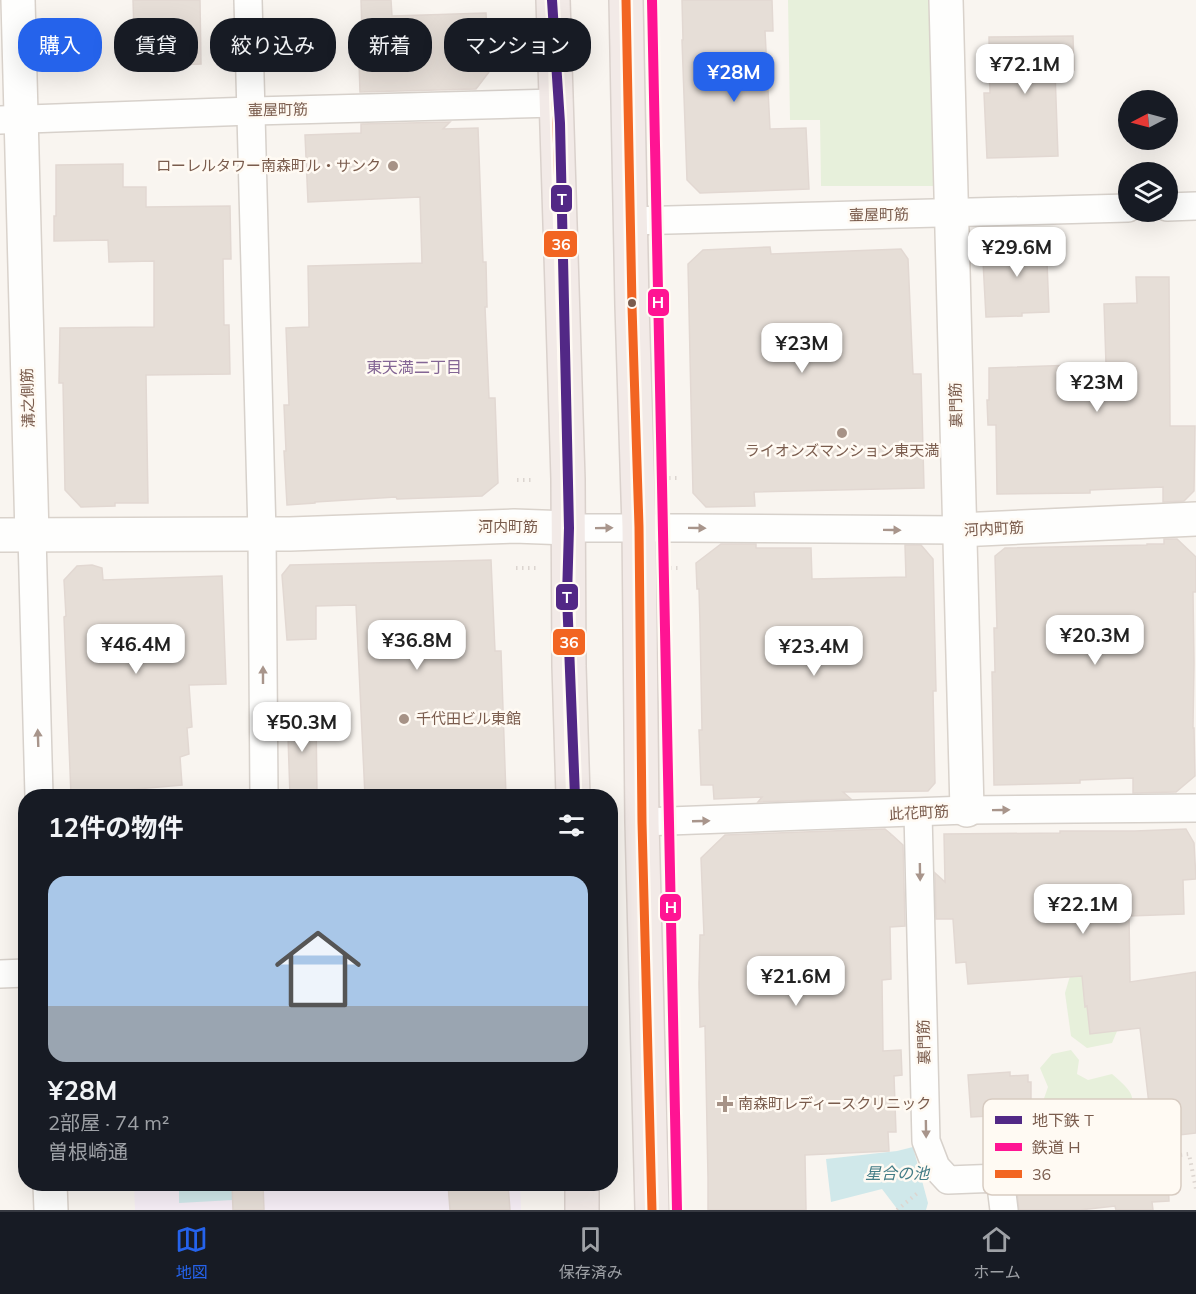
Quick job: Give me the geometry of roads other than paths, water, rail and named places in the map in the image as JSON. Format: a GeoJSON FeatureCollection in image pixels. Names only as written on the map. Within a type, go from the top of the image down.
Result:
{"type":"FeatureCollection","features":[{"type":"Feature","properties":{"kind":"highway"},"geometry":{"type":"LineString","coordinates":[[553,0],[569,528],[569,666],[573,789]]}},
{"type":"Feature","properties":{"kind":"highway"},"geometry":{"type":"LineString","coordinates":[[626,0],[652,1210]]}},
{"type":"Feature","properties":{"kind":"highway"},"geometry":{"type":"LineString","coordinates":[[582,1191],[582,1210]]}},
{"type":"Feature","properties":{"kind":"street","name":"溝之側筋"},"geometry":{"type":"LineString","coordinates":[[18,0],[10,119],[16,536],[38,789]]}},
{"type":"Feature","properties":{"kind":"street"},"geometry":{"type":"LineString","coordinates":[[248,0],[262,534],[264,789]]}},
{"type":"Feature","properties":{"kind":"street","name":"裏門筋"},"geometry":{"type":"LineString","coordinates":[[946,0],[968,810]]}},
{"type":"Feature","properties":{"kind":"street","name":"壷屋町筋"},"geometry":{"type":"LineString","coordinates":[[10,119],[556,104]]}},
{"type":"Feature","properties":{"kind":"street"},"geometry":{"type":"LineString","coordinates":[[1178,207],[1196,206]]}},
{"type":"Feature","properties":{"kind":"street","name":"壷屋町筋"},"geometry":{"type":"LineString","coordinates":[[630,221],[1118,208]]}},
{"type":"Feature","properties":{"kind":"street","name":"河内町筋"},"geometry":{"type":"LineString","coordinates":[[16,536],[262,534],[514,526],[959,530],[1196,519]]}},
{"type":"Feature","properties":{"kind":"street","name":"此花町筋"},"geometry":{"type":"LineString","coordinates":[[642,822],[968,810],[1196,808]]}},
{"type":"Feature","properties":{"kind":"street","name":"裏門筋"},"geometry":{"type":"LineString","coordinates":[[918,813],[926,1141],[936,1167],[948,1180],[983,1179]]}},
{"type":"Feature","properties":{"kind":"street"},"geometry":{"type":"LineString","coordinates":[[0,974],[18,973]]}},
{"type":"Feature","properties":{"kind":"street"},"geometry":{"type":"LineString","coordinates":[[50,1191],[51,1210]]}},
{"type":"Feature","properties":{"kind":"street","name":"裏門筋"},"geometry":{"type":"LineString","coordinates":[[1002,1195],[1004,1210]]}},
{"type":"Feature","properties":{"kind":"water","name":"星合の池"},"geometry":{"type":"Polygon","coordinates":[[[913,1147],[928,1203],[926,1210],[898,1210],[882,1189],[831,1202],[826,1159],[913,1147]]]}},
{"type":"Feature","properties":{"kind":"water"},"geometry":{"type":"Polygon","coordinates":[[[179,1191],[232,1191],[233,1200],[179,1203],[179,1191]]]}},
{"type":"Feature","properties":{"kind":"metro line","name":"T"},"geometry":{"type":"LineString","coordinates":[[552,0],[560,123],[569,528],[567,596],[575,789]]}},
{"type":"Feature","properties":{"kind":"rail line","name":"H"},"geometry":{"type":"LineString","coordinates":[[652,0],[677,1210]]}},
{"type":"Feature","properties":{"kind":"place","name":"ローレルタワー南森町ル・サンク"},"geometry":{"type":"Point","coordinates":[393,166]}},
{"type":"Feature","properties":{"kind":"place","name":"ライオンズマンション東天満"},"geometry":{"type":"Point","coordinates":[842,433]}},
{"type":"Feature","properties":{"kind":"place","name":"千代田ビル東館"},"geometry":{"type":"Point","coordinates":[404,719]}},
{"type":"Feature","properties":{"kind":"place","name":"南森町レディースクリニック"},"geometry":{"type":"Point","coordinates":[725,1104]}},
{"type":"Feature","properties":{"kind":"district","name":"東天満二丁目"},"geometry":{"type":"Point","coordinates":[414,367]}}]}
